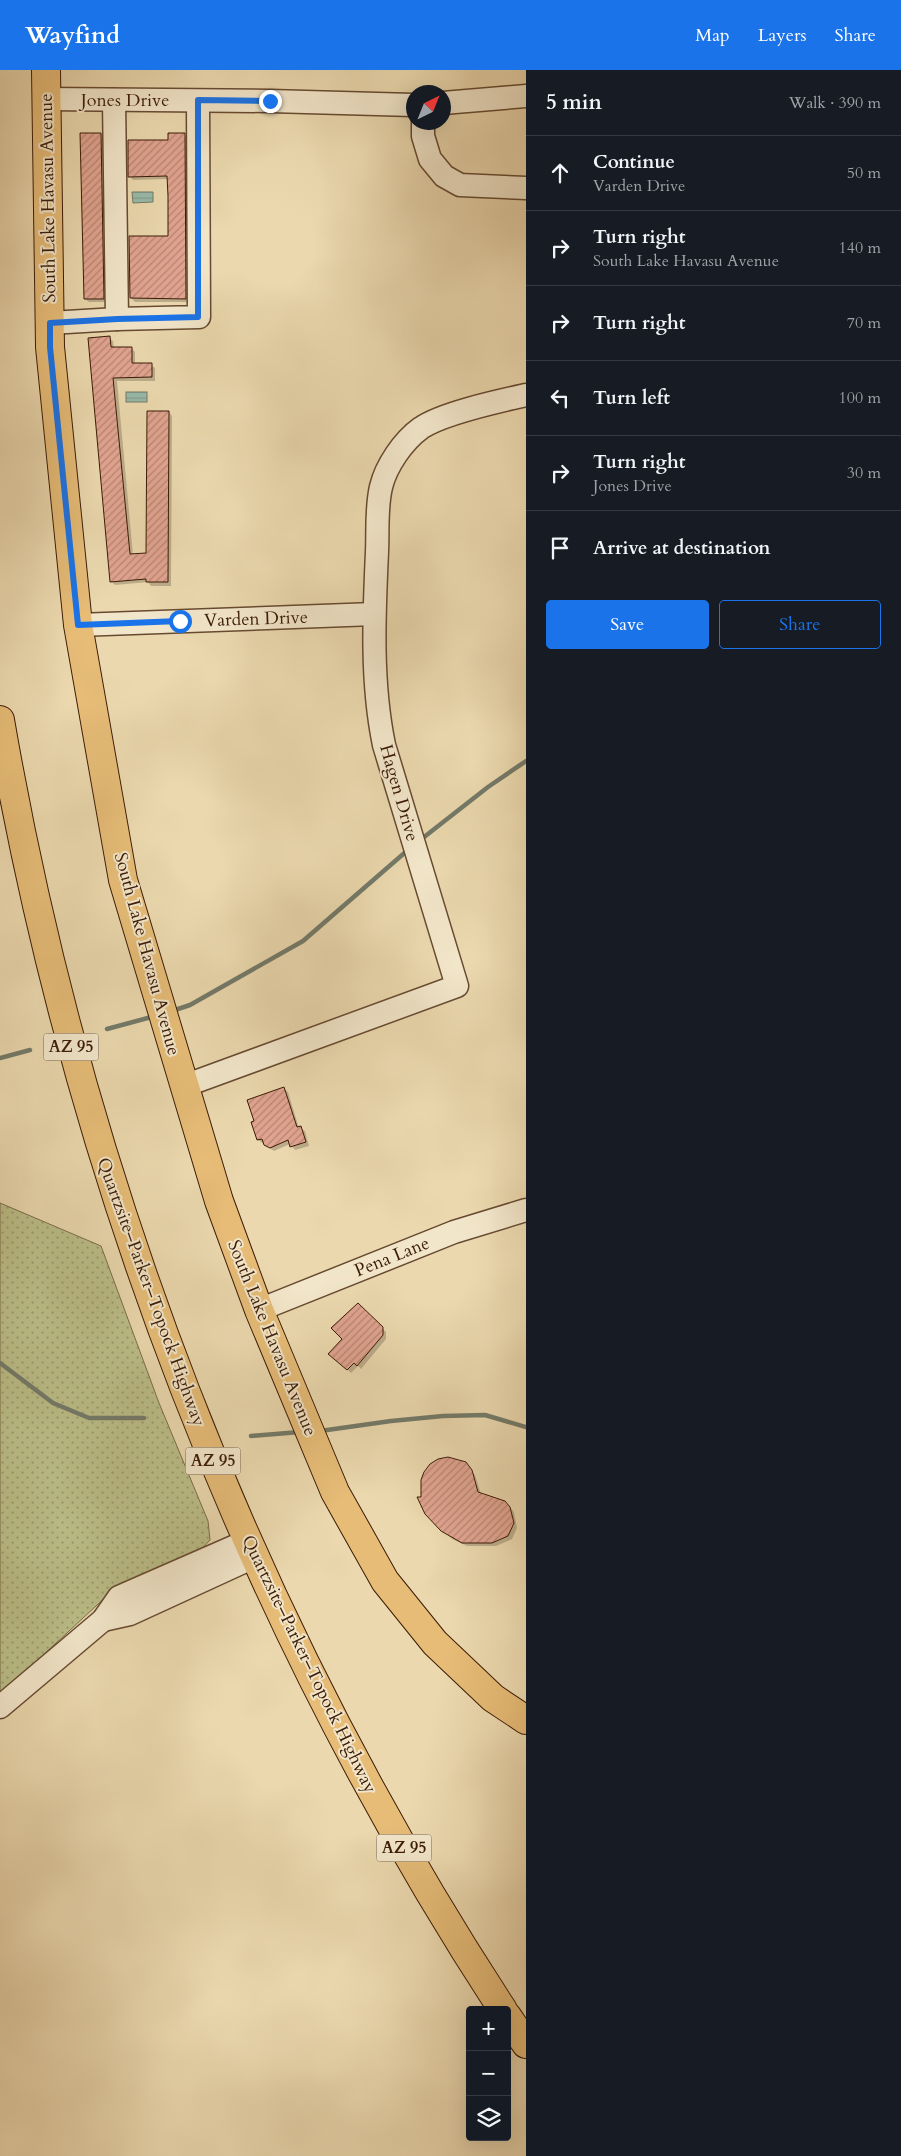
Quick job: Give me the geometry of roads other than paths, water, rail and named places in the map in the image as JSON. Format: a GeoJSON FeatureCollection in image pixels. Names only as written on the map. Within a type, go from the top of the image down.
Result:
{"type":"FeatureCollection","features":[{"type":"Feature","properties":{"kind":"main road","name":"South Lake Havasu Avenue"},"geometry":{"type":"LineString","coordinates":[[46,70],[50,347],[78,625],[123,880],[219,1201],[259,1310],[335,1492],[385,1581],[435,1643],[493,1698],[526,1720]]}},
{"type":"Feature","properties":{"kind":"main road","name":"Quartzsite–Parker–Topock Highway"},"geometry":{"type":"LineString","coordinates":[[0,720],[28,867],[47,952],[91,1119],[117,1201],[171,1356],[250,1549],[354,1758],[440,1909],[501,2006]]}},
{"type":"Feature","properties":{"kind":"main road"},"geometry":{"type":"LineString","coordinates":[[511,2022],[526,2044]]}},
{"type":"Feature","properties":{"kind":"street"},"geometry":{"type":"LineString","coordinates":[[451,103],[526,96]]}},
{"type":"Feature","properties":{"kind":"street","name":"Jones Drive"},"geometry":{"type":"LineString","coordinates":[[46,100],[198,100],[406,105]]}},
{"type":"Feature","properties":{"kind":"street"},"geometry":{"type":"LineString","coordinates":[[114,100],[117,319]]}},
{"type":"Feature","properties":{"kind":"street"},"geometry":{"type":"LineString","coordinates":[[50,323],[198,317],[198,100]]}},
{"type":"Feature","properties":{"kind":"street"},"geometry":{"type":"LineString","coordinates":[[424,130],[430,159],[444,176],[460,185],[526,188]]}},
{"type":"Feature","properties":{"kind":"street","name":"Hagen Drive"},"geometry":{"type":"LineString","coordinates":[[184,1086],[457,986],[384,745],[377,712],[374,614],[380,494],[386,473],[398,453],[421,428],[442,418],[526,395]]}},
{"type":"Feature","properties":{"kind":"street","name":"Varden Drive"},"geometry":{"type":"LineString","coordinates":[[78,625],[374,614]]}},
{"type":"Feature","properties":{"kind":"street","name":"Pena Lane"},"geometry":{"type":"LineString","coordinates":[[259,1310],[454,1232],[526,1210]]}},
{"type":"Feature","properties":{"kind":"street"},"geometry":{"type":"LineString","coordinates":[[0,1707],[103,1620],[130,1614],[250,1549]]}},
{"type":"Feature","properties":{"kind":"waterway"},"geometry":{"type":"LineString","coordinates":[[419,841],[488,787],[526,761]]}},
{"type":"Feature","properties":{"kind":"waterway"},"geometry":{"type":"LineString","coordinates":[[172,1011],[190,1005],[303,941],[409,849]]}},
{"type":"Feature","properties":{"kind":"waterway"},"geometry":{"type":"LineString","coordinates":[[107,1029],[155,1016]]}},
{"type":"Feature","properties":{"kind":"waterway"},"geometry":{"type":"LineString","coordinates":[[0,1058],[30,1050]]}},
{"type":"Feature","properties":{"kind":"waterway"},"geometry":{"type":"LineString","coordinates":[[0,1363],[53,1403],[89,1418],[144,1418]]}},
{"type":"Feature","properties":{"kind":"waterway"},"geometry":{"type":"LineString","coordinates":[[320,1431],[391,1421],[443,1416],[485,1415],[526,1427]]}},
{"type":"Feature","properties":{"kind":"waterway"},"geometry":{"type":"LineString","coordinates":[[251,1436],[300,1432]]}}]}
